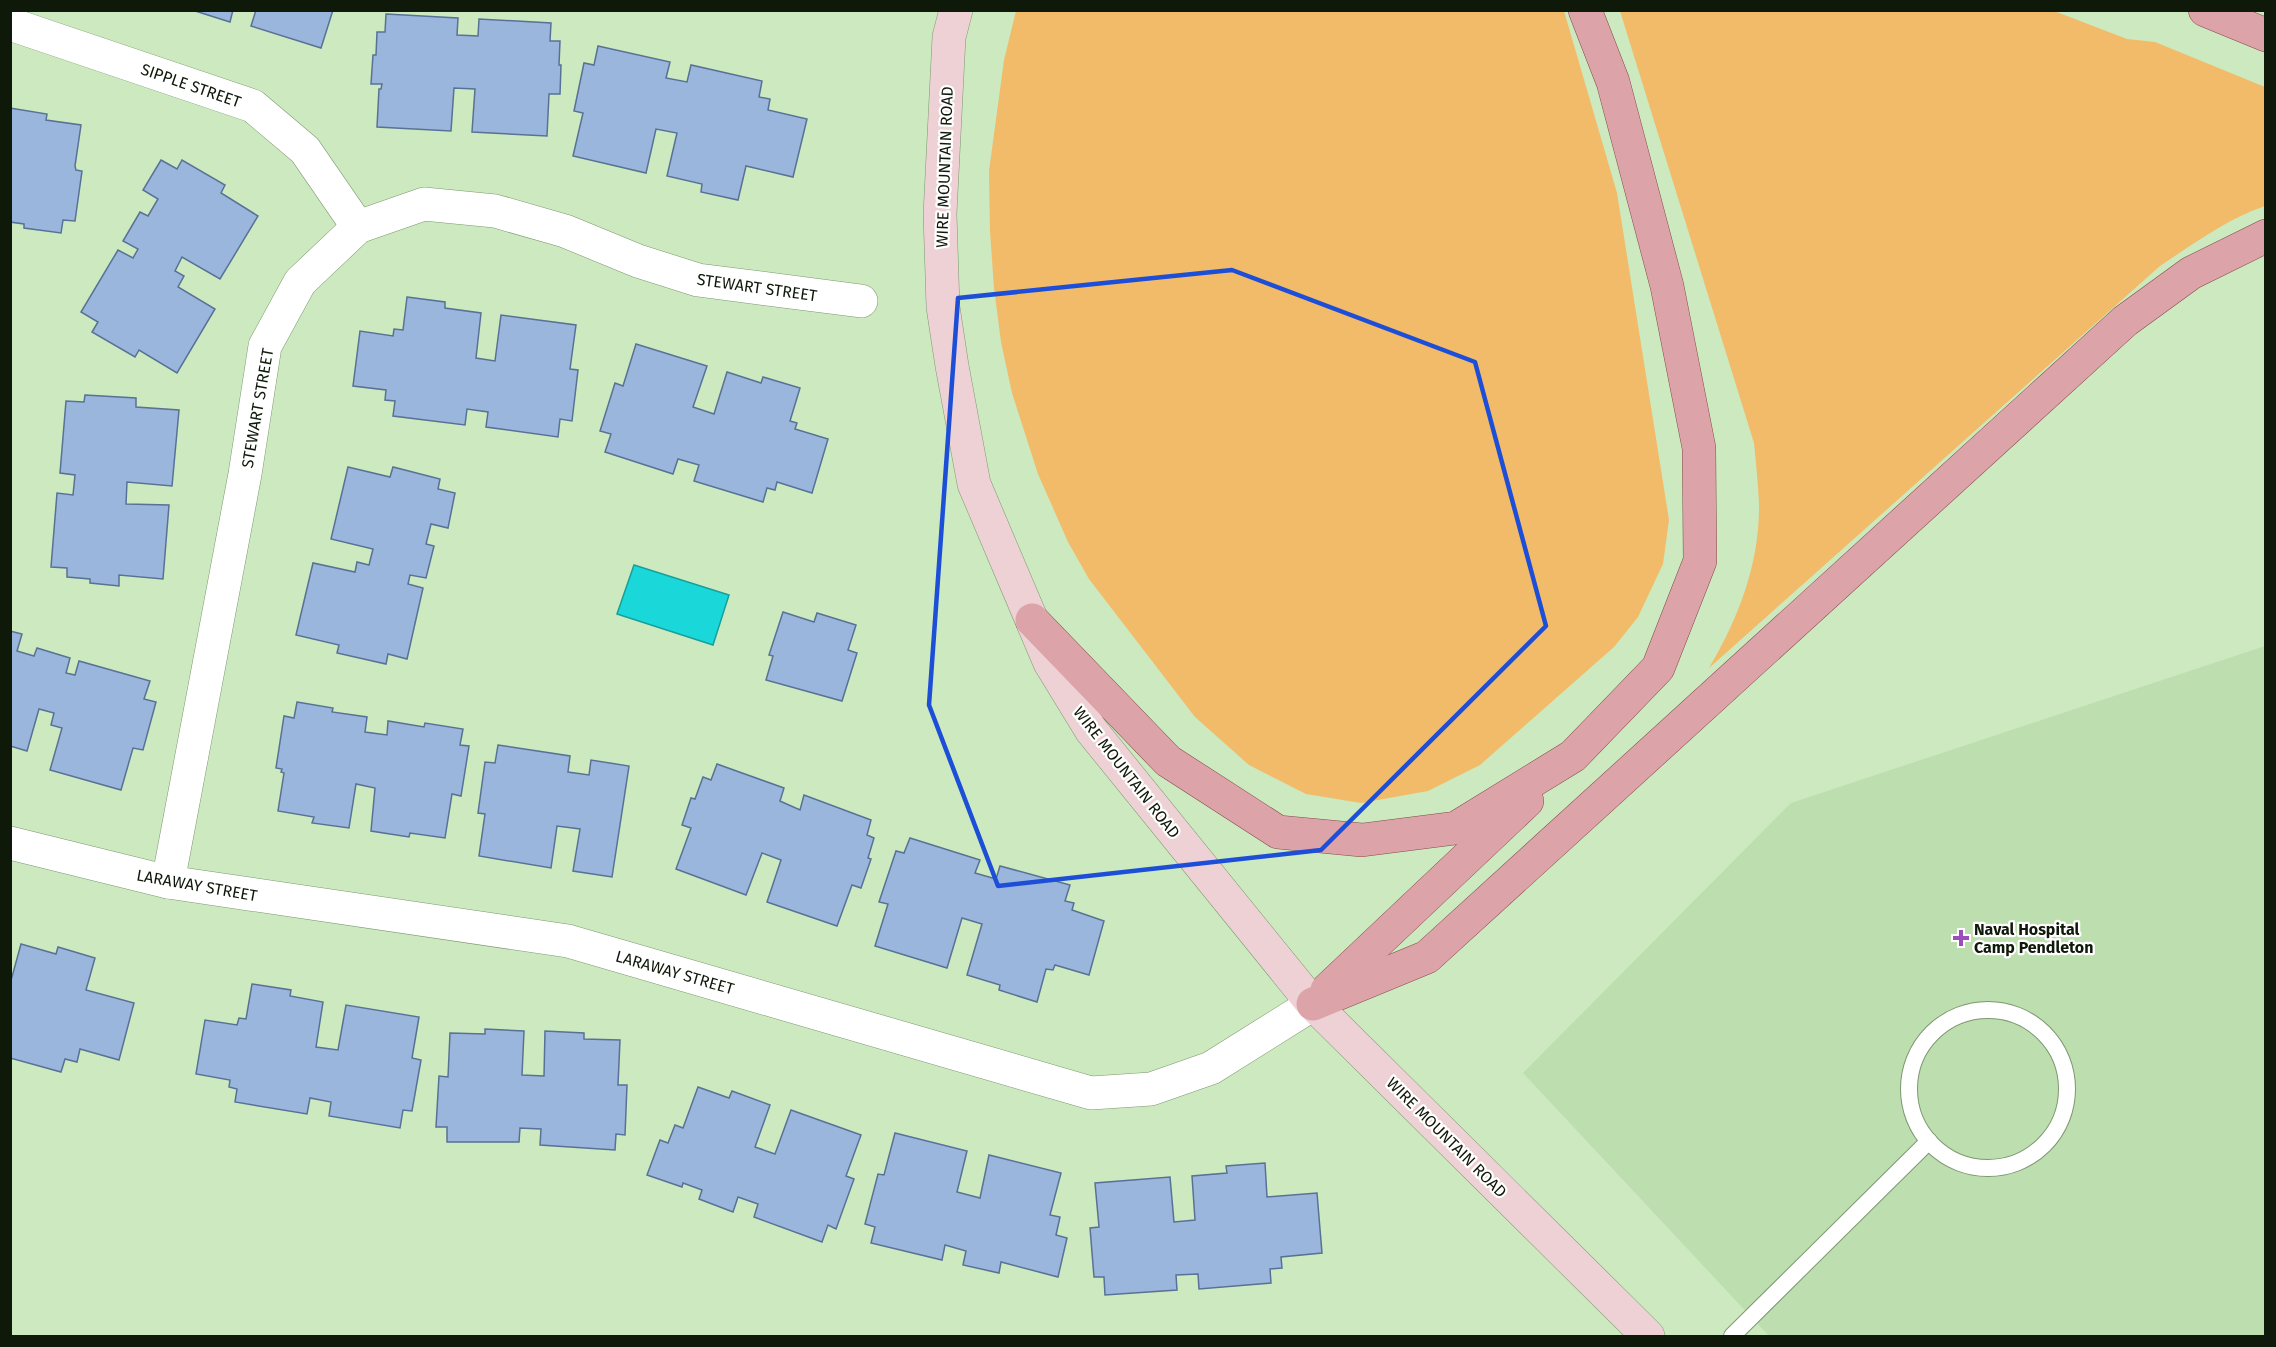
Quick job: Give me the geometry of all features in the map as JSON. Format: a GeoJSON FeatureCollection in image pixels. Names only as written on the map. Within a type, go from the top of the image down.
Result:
{"type":"FeatureCollection","features":[{"type":"Feature","properties":{"kind":"main road","name":"WIRE MOUNTAIN ROAD"},"geometry":{"type":"LineString","coordinates":[[956,10],[949,37],[940,214],[943,307],[974,484],[1050,663],[1091,730],[1313,1004],[1648,1336]]}},
{"type":"Feature","properties":{"kind":"main road"},"geometry":{"type":"LineString","coordinates":[[1313,1004],[1573,756],[1658,668],[1700,561],[1699,448],[1667,286],[1613,82],[1585,10]]}},
{"type":"Feature","properties":{"kind":"main road"},"geometry":{"type":"LineString","coordinates":[[2205,10],[2265,35]]}},
{"type":"Feature","properties":{"kind":"main road"},"geometry":{"type":"LineString","coordinates":[[1313,1004],[1427,957],[2125,321],[2191,273],[2265,236]]}},
{"type":"Feature","properties":{"kind":"main road"},"geometry":{"type":"LineString","coordinates":[[1032,620],[1168,761],[1278,832],[1362,840],[1456,828],[1573,756]]}},
{"type":"Feature","properties":{"kind":"street","name":"SIPPLE STREET"},"geometry":{"type":"LineString","coordinates":[[10,24],[253,106],[305,150],[358,227]]}},
{"type":"Feature","properties":{"kind":"street","name":"STEWART STREET"},"geometry":{"type":"LineString","coordinates":[[168,882],[245,474],[265,346],[300,282],[358,227],[424,204],[495,211],[565,231],[638,261],[698,280],[861,302]]}},
{"type":"Feature","properties":{"kind":"street","name":"LARAWAY STREET"},"geometry":{"type":"LineString","coordinates":[[10,843],[168,882],[568,941],[1091,1093],[1151,1089],[1211,1068],[1313,1004]]}},
{"type":"Feature","properties":{"kind":"lane"},"geometry":{"type":"LineString","coordinates":[[1974,1011],[2009,1013],[2026,1019],[2048,1036],[2061,1058],[2067,1082],[2065,1106],[2056,1130],[2040,1149],[2018,1162],[1994,1167],[1969,1166],[1946,1156],[1929,1142],[1913,1114],[1908,1088],[1914,1061],[1927,1037],[1948,1020],[1974,1011]]}},
{"type":"Feature","properties":{"kind":"lane"},"geometry":{"type":"LineString","coordinates":[[1732,1336],[1929,1142]]}},
{"type":"Feature","properties":{"kind":"highlighted area"},"geometry":{"type":"Polygon","coordinates":[[[1232,270],[1475,362],[1546,626],[1321,850],[998,886],[929,705],[958,298],[1232,270]]]}},
{"type":"Feature","properties":{"kind":"shaded area"},"geometry":{"type":"Polygon","coordinates":[[[1016,11],[1564,11],[1617,193],[1669,520],[1663,564],[1638,617],[1614,647],[1480,765],[1428,791],[1361,803],[1306,794],[1249,765],[1195,717],[1089,579],[1068,542],[1038,474],[1012,393],[1001,342],[994,288],[989,171],[1004,60],[1016,11]]]}},
{"type":"Feature","properties":{"kind":"shaded area"},"geometry":{"type":"Polygon","coordinates":[[[1620,11],[2054,11],[2127,39],[2155,42],[2265,87],[2265,206],[2224,225],[2160,266],[1709,668],[1730,629],[1752,568],[1759,503],[1754,443],[1620,11]]]}},
{"type":"Feature","properties":{"kind":"shaded area","name":"Naval Hospital Camp Pendleton"},"geometry":{"type":"Polygon","coordinates":[[[2265,646],[2265,1336],[1769,1336],[1523,1073],[1791,803],[2265,646]]]}},
{"type":"Feature","properties":{"kind":"water"},"geometry":{"type":"Polygon","coordinates":[[[634,565],[729,595],[713,645],[617,614],[634,565]]]}},
{"type":"Feature","properties":{"kind":"building"},"geometry":{"type":"Polygon","coordinates":[[[192,10],[233,10],[230,22],[192,10]]]}},
{"type":"Feature","properties":{"kind":"building"},"geometry":{"type":"Polygon","coordinates":[[[256,10],[333,10],[321,48],[251,26],[256,10]]]}},
{"type":"Feature","properties":{"kind":"building"},"geometry":{"type":"Polygon","coordinates":[[[386,14],[458,18],[457,35],[478,36],[479,19],[551,23],[550,41],[560,41],[560,94],[549,94],[547,136],[472,132],[475,89],[454,88],[451,131],[377,127],[379,89],[382,84],[371,84],[373,55],[376,55],[377,32],[385,32],[386,14]]]}},
{"type":"Feature","properties":{"kind":"building"},"geometry":{"type":"Polygon","coordinates":[[[598,46],[670,62],[666,78],[687,82],[691,65],[762,81],[759,97],[770,99],[768,110],[807,119],[793,177],[746,166],[738,200],[701,192],[702,184],[667,176],[677,133],[656,129],[646,173],[573,156],[583,113],[574,111],[584,63],[594,65],[598,46]]]}},
{"type":"Feature","properties":{"kind":"building"},"geometry":{"type":"Polygon","coordinates":[[[10,108],[47,114],[46,120],[81,125],[75,166],[76,170],[82,171],[75,221],[63,220],[61,233],[24,228],[24,224],[10,222],[10,108]]]}},
{"type":"Feature","properties":{"kind":"building"},"geometry":{"type":"Polygon","coordinates":[[[161,160],[177,169],[182,160],[225,185],[221,193],[258,216],[220,279],[182,257],[175,271],[184,276],[178,287],[215,309],[177,373],[139,350],[135,357],[92,332],[98,322],[81,312],[118,250],[133,258],[138,249],[123,241],[140,212],[148,216],[158,199],[143,190],[161,160]]]}},
{"type":"Feature","properties":{"kind":"building"},"geometry":{"type":"Polygon","coordinates":[[[407,297],[445,302],[445,308],[481,313],[476,358],[495,361],[501,315],[576,325],[570,369],[578,370],[572,421],[560,419],[558,437],[486,427],[488,412],[467,409],[465,425],[393,416],[395,401],[385,400],[386,390],[353,386],[360,331],[393,336],[394,329],[403,330],[407,297]]]}},
{"type":"Feature","properties":{"kind":"building"},"geometry":{"type":"Polygon","coordinates":[[[636,344],[707,366],[693,407],[714,414],[727,372],[761,383],[763,377],[800,388],[790,421],[797,423],[795,429],[828,439],[812,493],[777,482],[775,490],[767,488],[763,502],[694,481],[699,465],[678,459],[673,474],[605,452],[611,434],[600,431],[615,383],[623,386],[636,344]]]}},
{"type":"Feature","properties":{"kind":"building"},"geometry":{"type":"Polygon","coordinates":[[[85,395],[136,398],[136,407],[179,410],[172,486],[127,482],[126,504],[169,505],[163,579],[119,575],[119,586],[90,583],[90,579],[67,577],[67,568],[51,567],[57,493],[73,495],[75,475],[60,473],[66,401],[84,402],[85,395]]]}},
{"type":"Feature","properties":{"kind":"building"},"geometry":{"type":"Polygon","coordinates":[[[348,467],[390,477],[393,467],[440,479],[438,489],[455,493],[448,528],[431,524],[426,544],[434,546],[426,578],[410,575],[408,584],[423,588],[407,659],[388,654],[386,664],[337,653],[339,645],[296,635],[313,563],[355,572],[357,562],[369,565],[373,549],[331,539],[348,467]]]}},
{"type":"Feature","properties":{"kind":"building"},"geometry":{"type":"Polygon","coordinates":[[[783,612],[814,622],[817,613],[856,625],[848,650],[857,653],[842,701],[766,680],[773,656],[769,655],[783,612]]]}},
{"type":"Feature","properties":{"kind":"building"},"geometry":{"type":"Polygon","coordinates":[[[10,631],[22,634],[17,651],[34,656],[37,648],[70,658],[66,673],[75,675],[79,661],[150,681],[144,699],[156,702],[143,750],[133,748],[121,790],[50,770],[62,728],[51,725],[54,713],[39,709],[27,751],[10,746],[10,631]]]}},
{"type":"Feature","properties":{"kind":"building"},"geometry":{"type":"Polygon","coordinates":[[[297,702],[333,708],[332,712],[367,717],[365,732],[387,735],[388,721],[424,727],[425,723],[463,729],[460,745],[469,746],[461,796],[452,794],[445,838],[410,833],[409,837],[371,831],[375,788],[356,784],[349,828],[312,823],[314,817],[278,811],[284,773],[281,772],[282,769],[276,768],[284,716],[294,718],[297,702]]]}},
{"type":"Feature","properties":{"kind":"building"},"geometry":{"type":"Polygon","coordinates":[[[498,745],[570,756],[568,772],[589,775],[591,760],[629,766],[612,877],[573,871],[580,829],[557,826],[551,868],[479,856],[485,814],[478,813],[485,762],[495,763],[498,745]]]}},
{"type":"Feature","properties":{"kind":"building"},"geometry":{"type":"Polygon","coordinates":[[[717,764],[784,788],[780,801],[800,810],[804,795],[871,820],[867,835],[874,838],[868,858],[871,859],[861,888],[852,885],[837,926],[767,902],[781,860],[762,853],[746,895],[676,869],[691,828],[682,825],[691,798],[695,799],[703,777],[711,780],[717,764]]]}},
{"type":"Feature","properties":{"kind":"building"},"geometry":{"type":"Polygon","coordinates":[[[910,838],[980,860],[975,873],[996,879],[1000,866],[1070,885],[1065,901],[1074,903],[1072,910],[1104,921],[1089,975],[1055,965],[1053,970],[1046,969],[1037,1002],[999,990],[1000,985],[967,975],[982,924],[962,918],[947,968],[875,946],[888,904],[879,902],[896,851],[904,853],[910,838]]]}},
{"type":"Feature","properties":{"kind":"building"},"geometry":{"type":"Polygon","coordinates":[[[21,944],[56,954],[58,947],[95,958],[86,990],[134,1003],[119,1060],[80,1049],[77,1062],[65,1059],[61,1072],[10,1058],[10,984],[21,944]]]}},
{"type":"Feature","properties":{"kind":"building"},"geometry":{"type":"Polygon","coordinates":[[[252,984],[291,990],[290,996],[323,1002],[316,1047],[338,1050],[346,1005],[419,1017],[412,1058],[421,1060],[412,1111],[403,1110],[400,1128],[329,1116],[331,1102],[310,1098],[307,1114],[235,1102],[237,1089],[229,1087],[230,1080],[196,1074],[205,1020],[237,1025],[239,1018],[246,1019],[252,984]]]}},
{"type":"Feature","properties":{"kind":"building"},"geometry":{"type":"Polygon","coordinates":[[[485,1029],[524,1031],[522,1075],[544,1076],[545,1031],[584,1033],[584,1039],[620,1040],[618,1085],[627,1085],[625,1135],[616,1134],[615,1150],[540,1145],[541,1129],[520,1128],[519,1142],[447,1142],[447,1127],[436,1127],[439,1076],[448,1077],[450,1033],[485,1034],[485,1029]]]}},
{"type":"Feature","properties":{"kind":"building"},"geometry":{"type":"Polygon","coordinates":[[[698,1087],[729,1098],[732,1091],[770,1105],[755,1147],[775,1154],[791,1110],[861,1135],[846,1176],[854,1179],[836,1229],[828,1225],[822,1242],[754,1217],[758,1204],[738,1197],[733,1212],[699,1199],[702,1190],[683,1183],[682,1187],[647,1175],[660,1140],[668,1143],[675,1125],[683,1128],[698,1087]]]}},
{"type":"Feature","properties":{"kind":"building"},"geometry":{"type":"Polygon","coordinates":[[[895,1133],[967,1151],[957,1192],[980,1198],[989,1155],[1061,1173],[1050,1215],[1060,1217],[1056,1235],[1067,1238],[1058,1277],[1001,1262],[999,1273],[963,1265],[966,1251],[945,1245],[942,1260],[871,1243],[875,1227],[865,1224],[878,1174],[884,1175],[895,1133]]]}},
{"type":"Feature","properties":{"kind":"building"},"geometry":{"type":"Polygon","coordinates":[[[1265,1163],[1267,1197],[1317,1193],[1322,1253],[1281,1257],[1282,1268],[1270,1269],[1271,1283],[1199,1289],[1198,1274],[1176,1275],[1177,1290],[1105,1295],[1104,1277],[1094,1277],[1090,1228],[1099,1227],[1095,1183],[1170,1177],[1174,1222],[1195,1220],[1192,1176],[1227,1173],[1226,1166],[1265,1163]]]}},
{"type":"Feature","properties":{"kind":"place","name":"Naval Hospital Camp Pendleton"},"geometry":{"type":"Point","coordinates":[1961,938]}}]}
